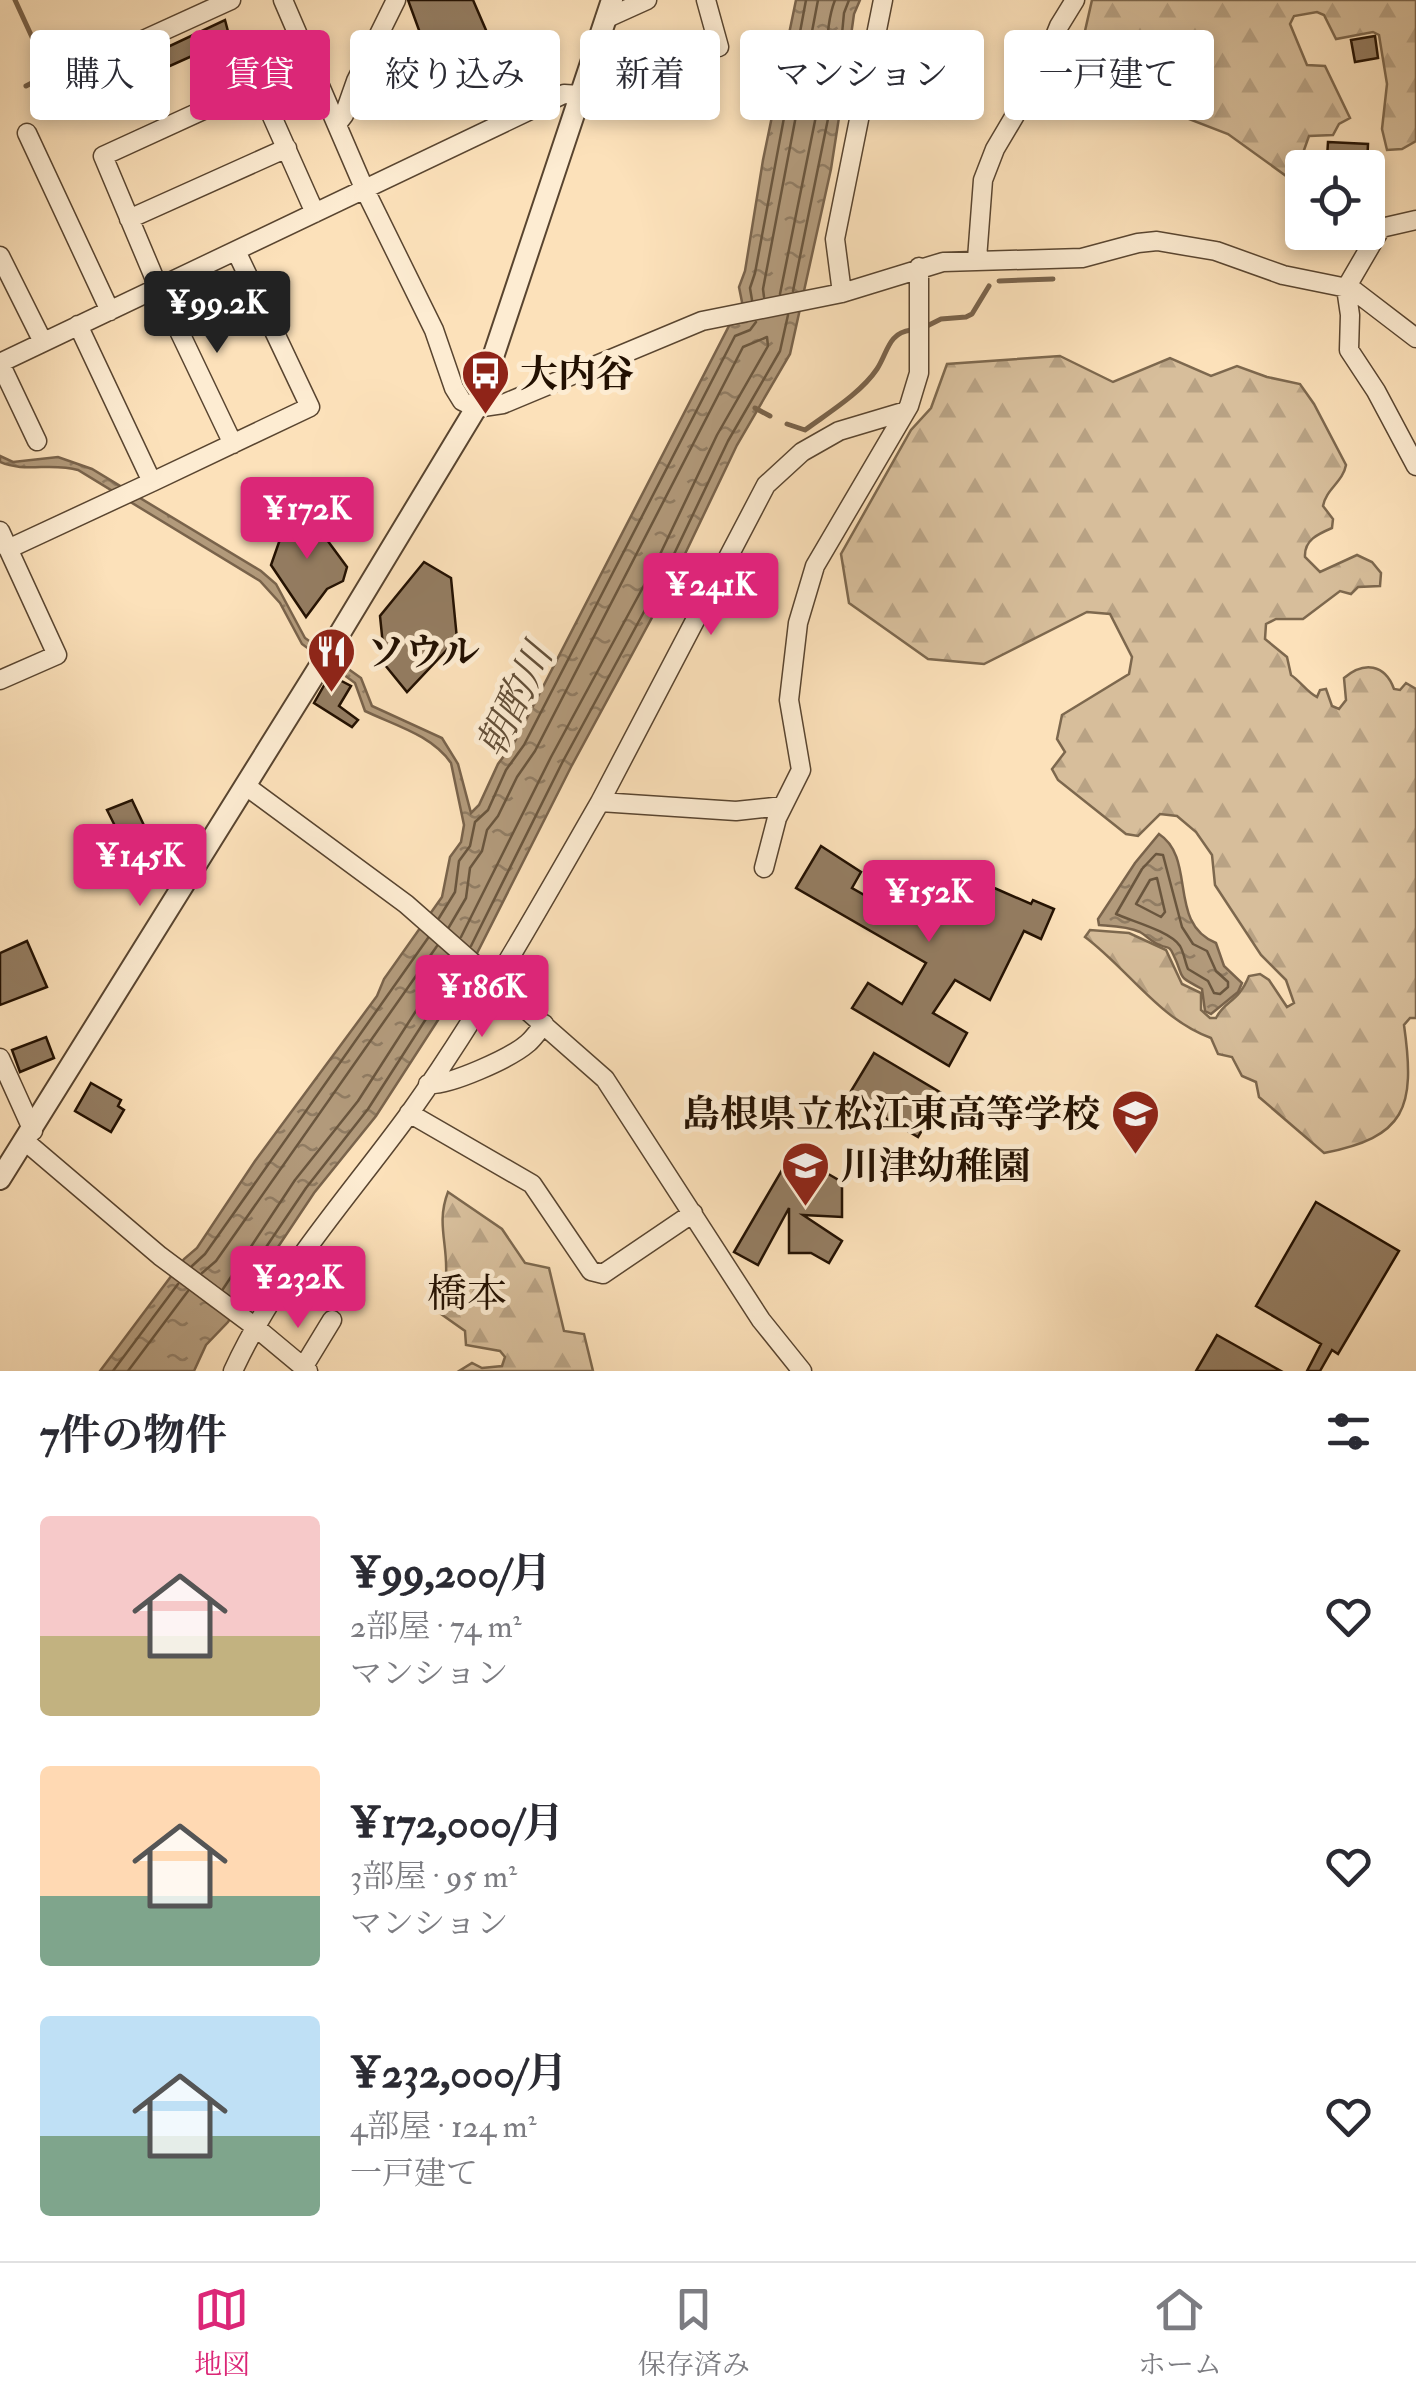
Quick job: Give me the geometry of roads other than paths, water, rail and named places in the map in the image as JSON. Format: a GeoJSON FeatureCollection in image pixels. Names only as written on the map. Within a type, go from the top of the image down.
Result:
{"type":"FeatureCollection","features":[{"type":"Feature","properties":{"kind":"street"},"geometry":{"type":"LineString","coordinates":[[165,30],[232,0]]}},
{"type":"Feature","properties":{"kind":"street"},"geometry":{"type":"LineString","coordinates":[[283,0],[364,188],[434,330],[454,388],[462,401],[476,408],[502,404],[702,321],[834,295],[919,267],[976,259],[1020,262],[1082,258],[1157,241],[1216,252],[1283,275],[1346,288],[1366,297],[1416,338]]}},
{"type":"Feature","properties":{"kind":"street"},"geometry":{"type":"LineString","coordinates":[[336,124],[344,115],[356,80],[396,0]]}},
{"type":"Feature","properties":{"kind":"street"},"geometry":{"type":"LineString","coordinates":[[608,10],[647,0]]}},
{"type":"Feature","properties":{"kind":"street"},"geometry":{"type":"LineString","coordinates":[[706,0],[714,30]]}},
{"type":"Feature","properties":{"kind":"street"},"geometry":{"type":"LineString","coordinates":[[834,295],[835,239],[883,0]]}},
{"type":"Feature","properties":{"kind":"street"},"geometry":{"type":"LineString","coordinates":[[976,259],[984,180],[995,149],[1040,73],[1059,26],[1075,0]]}},
{"type":"Feature","properties":{"kind":"street"},"geometry":{"type":"LineString","coordinates":[[233,444],[102,156],[258,85],[315,213]]}},
{"type":"Feature","properties":{"kind":"street"},"geometry":{"type":"LineString","coordinates":[[0,1179],[476,408],[580,95],[564,94],[0,363],[37,442]]}},
{"type":"Feature","properties":{"kind":"street"},"geometry":{"type":"LineString","coordinates":[[27,133],[110,310]]}},
{"type":"Feature","properties":{"kind":"street"},"geometry":{"type":"LineString","coordinates":[[129,219],[287,148]]}},
{"type":"Feature","properties":{"kind":"street"},"geometry":{"type":"LineString","coordinates":[[1416,220],[1381,228],[1346,288],[1349,350],[1376,390],[1416,466]]}},
{"type":"Feature","properties":{"kind":"street"},"geometry":{"type":"LineString","coordinates":[[8,549],[310,407],[237,253]]}},
{"type":"Feature","properties":{"kind":"street"},"geometry":{"type":"LineString","coordinates":[[0,256],[43,342]]}},
{"type":"Feature","properties":{"kind":"street"},"geometry":{"type":"LineString","coordinates":[[764,868],[783,806],[801,770],[789,700],[798,623],[816,566],[906,410],[918,372],[919,267]]}},
{"type":"Feature","properties":{"kind":"street"},"geometry":{"type":"LineString","coordinates":[[78,326],[152,482]]}},
{"type":"Feature","properties":{"kind":"street"},"geometry":{"type":"LineString","coordinates":[[233,1371],[250,1322],[409,1113],[600,802],[766,485],[802,452],[839,431],[906,410]]}},
{"type":"Feature","properties":{"kind":"street"},"geometry":{"type":"LineString","coordinates":[[0,530],[57,655],[0,680]]}},
{"type":"Feature","properties":{"kind":"street"},"geometry":{"type":"LineString","coordinates":[[246,786],[406,904],[605,1079],[761,1320],[802,1371]]}},
{"type":"Feature","properties":{"kind":"street"},"geometry":{"type":"LineString","coordinates":[[600,802],[736,811],[783,806]]}},
{"type":"Feature","properties":{"kind":"street"},"geometry":{"type":"LineString","coordinates":[[428,1084],[445,1083],[514,1052],[544,1024]]}},
{"type":"Feature","properties":{"kind":"street"},"geometry":{"type":"LineString","coordinates":[[0,1058],[29,1136],[160,1256],[306,1369],[332,1320]]}},
{"type":"Feature","properties":{"kind":"street"},"geometry":{"type":"LineString","coordinates":[[409,1113],[532,1184],[591,1271],[603,1274],[693,1213]]}},
{"type":"Feature","properties":{"kind":"water"},"geometry":{"type":"Polygon","coordinates":[[[796,0],[860,0],[852,30],[790,30],[796,0]]]}},
{"type":"Feature","properties":{"kind":"water"},"geometry":{"type":"Polygon","coordinates":[[[771,120],[839,120],[790,354],[737,445],[674,577],[571,767],[462,983],[376,1116],[314,1193],[228,1322],[206,1345],[194,1371],[100,1371],[184,1259],[197,1248],[255,1161],[377,996],[384,979],[442,897],[450,857],[461,842],[464,825],[451,763],[443,753],[412,732],[365,711],[355,683],[302,644],[280,603],[260,581],[78,470],[9,465],[0,462],[0,456],[13,462],[58,457],[92,469],[261,571],[276,584],[305,638],[361,678],[372,706],[442,738],[458,764],[471,813],[515,741],[730,324],[746,322],[739,287],[771,120]]]}},
{"type":"Feature","properties":{"kind":"water"},"geometry":{"type":"Polygon","coordinates":[[[1159,834],[1177,859],[1192,921],[1201,934],[1216,943],[1224,966],[1242,983],[1238,992],[1211,1014],[1205,1011],[1202,989],[1182,976],[1169,948],[1135,930],[1099,925],[1098,919],[1159,834]]]}},
{"type":"Feature","properties":{"kind":"waterway"},"geometry":{"type":"LineString","coordinates":[[15,0],[30,33]]}},
{"type":"Feature","properties":{"kind":"waterway"},"geometry":{"type":"LineString","coordinates":[[26,86],[30,84]]}},
{"type":"Feature","properties":{"kind":"waterway"},"geometry":{"type":"LineString","coordinates":[[999,281],[1053,279]]}},
{"type":"Feature","properties":{"kind":"waterway"},"geometry":{"type":"LineString","coordinates":[[923,328],[941,319],[972,314],[989,286]]}},
{"type":"Feature","properties":{"kind":"waterway"},"geometry":{"type":"LineString","coordinates":[[787,424],[805,430],[844,402],[870,378],[893,339],[911,330]]}},
{"type":"Feature","properties":{"kind":"waterway"},"geometry":{"type":"LineString","coordinates":[[755,408],[770,416]]}},
{"type":"Feature","properties":{"kind":"place","name":"大内谷"},"geometry":{"type":"Point","coordinates":[485,416]}},
{"type":"Feature","properties":{"kind":"place","name":"ソウル"},"geometry":{"type":"Point","coordinates":[332,694]}},
{"type":"Feature","properties":{"kind":"place","name":"島根県立松江東高等学校"},"geometry":{"type":"Point","coordinates":[1135,1156]}},
{"type":"Feature","properties":{"kind":"place","name":"川津幼稚園"},"geometry":{"type":"Point","coordinates":[806,1208]}},
{"type":"Feature","properties":{"kind":"district","name":"橋本"},"geometry":{"type":"Point","coordinates":[467,1293]}},
{"type":"Feature","properties":{"kind":"water label","name":"朝酌川"},"geometry":{"type":"Point","coordinates":[514,700]}}]}
